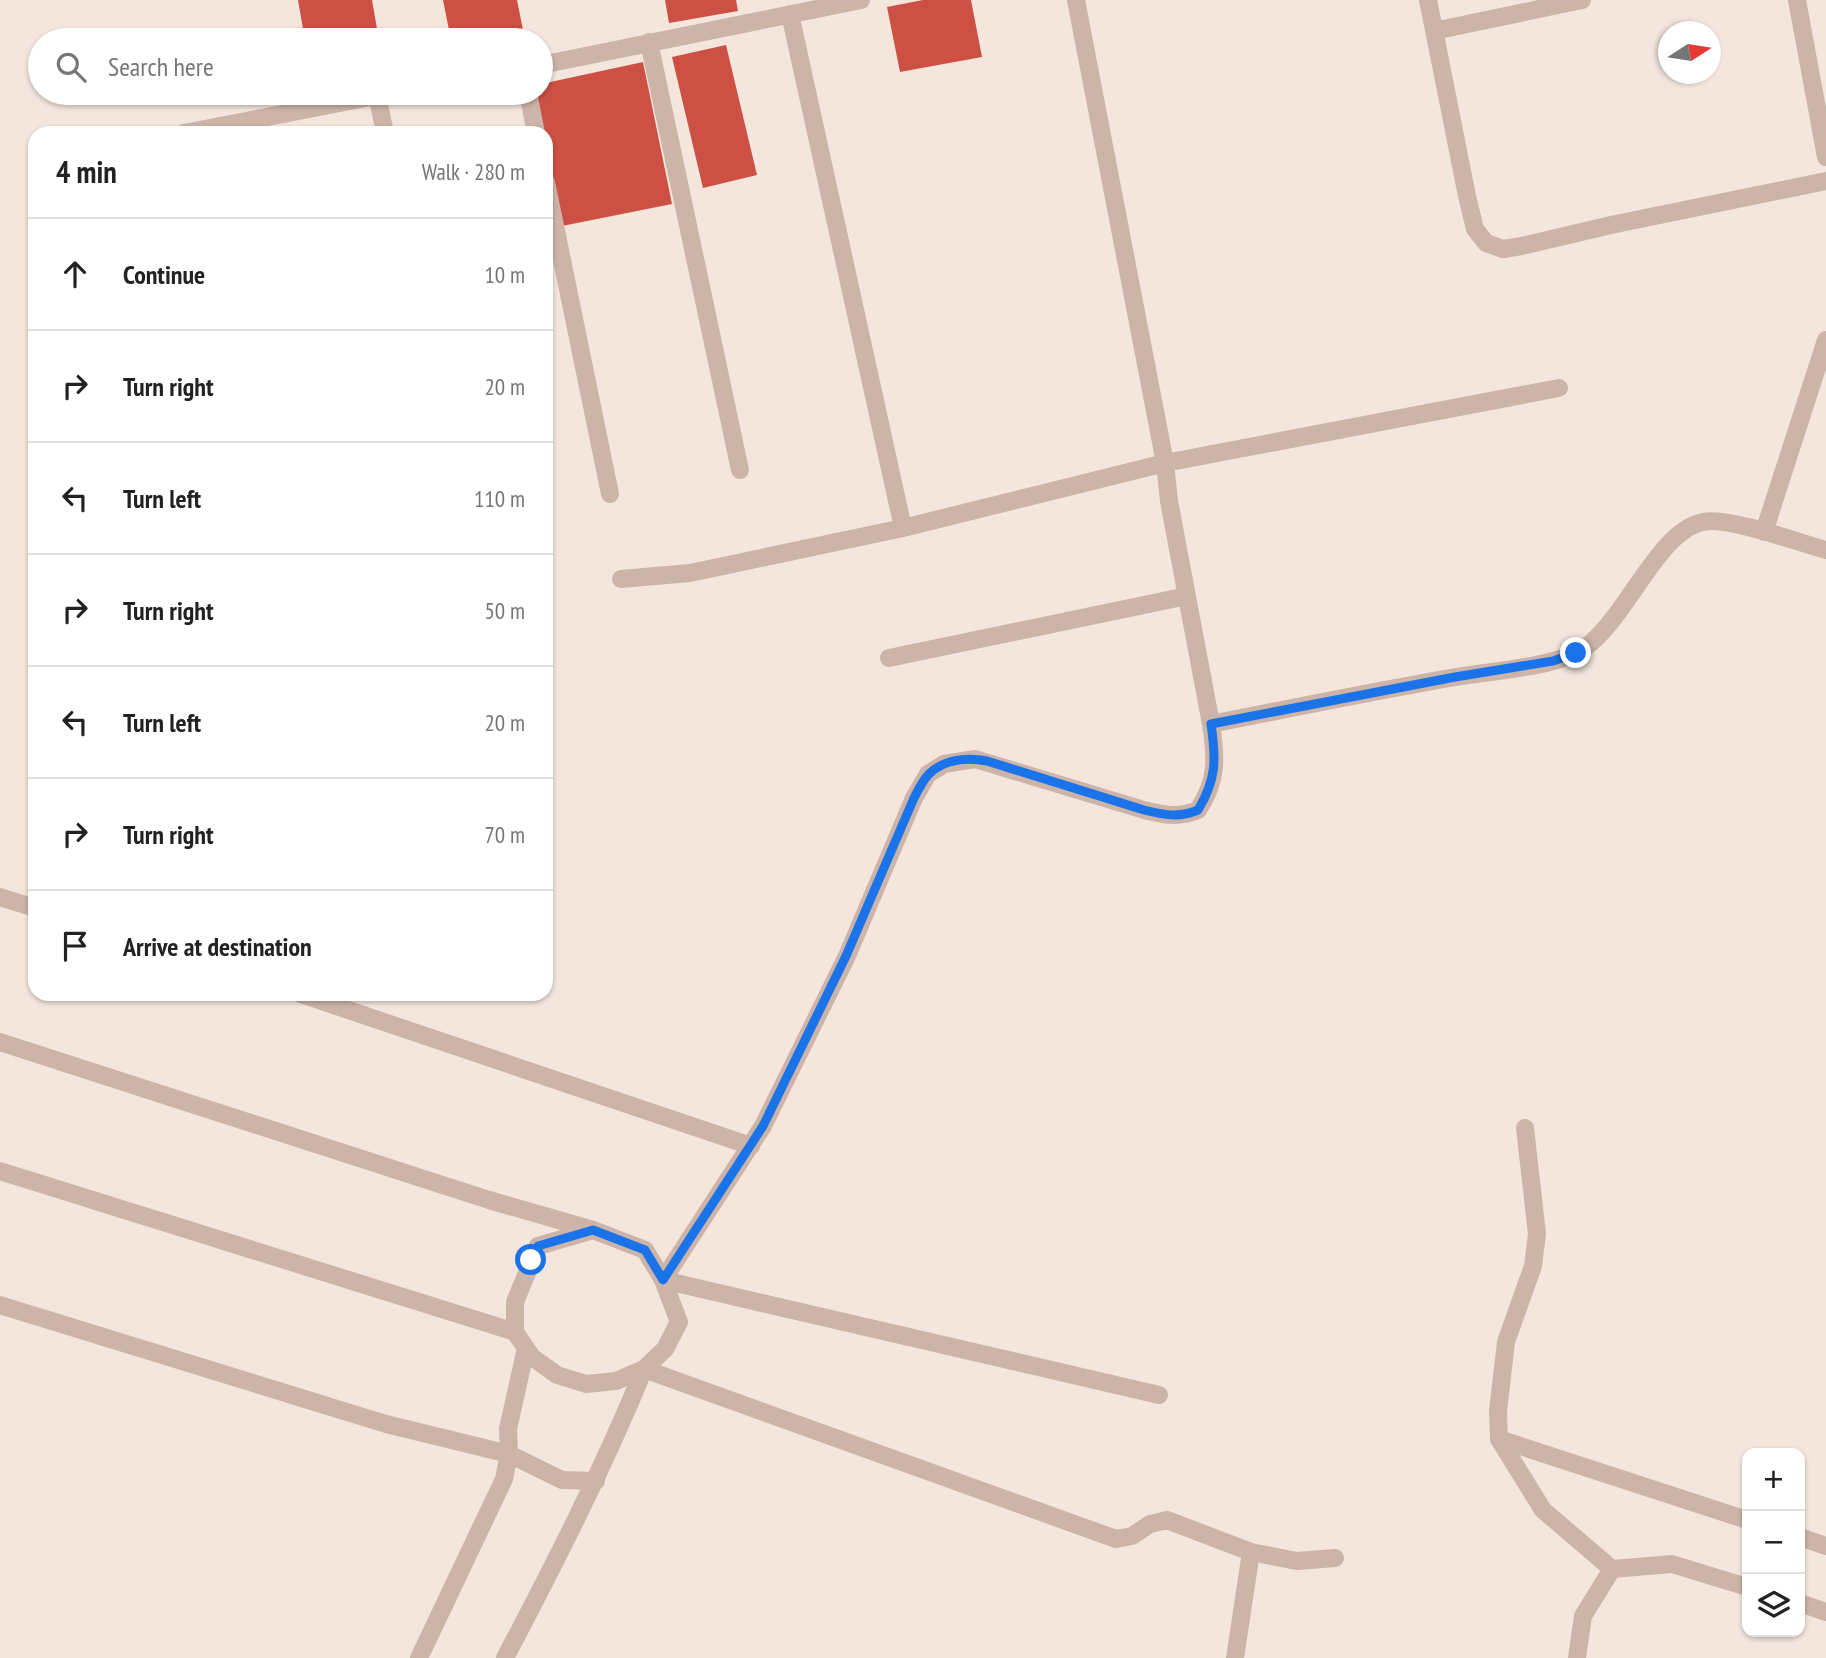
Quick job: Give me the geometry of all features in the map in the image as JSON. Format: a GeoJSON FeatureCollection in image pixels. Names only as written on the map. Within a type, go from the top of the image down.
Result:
{"type":"FeatureCollection","features":[{"type":"Feature","properties":{"kind":"street"},"geometry":{"type":"LineString","coordinates":[[553,62],[861,0]]}},
{"type":"Feature","properties":{"kind":"street"},"geometry":{"type":"LineString","coordinates":[[663,1280],[751,1146],[823,1006],[914,798],[928,774],[944,764],[975,759],[1171,816],[1186,815],[1198,810],[1211,782],[1216,759],[1211,724],[1169,501],[1165,463],[1076,0]]}},
{"type":"Feature","properties":{"kind":"street"},"geometry":{"type":"LineString","coordinates":[[1428,0],[1475,229],[1486,243],[1503,249],[1522,246],[1826,181]]}},
{"type":"Feature","properties":{"kind":"street"},"geometry":{"type":"LineString","coordinates":[[1434,32],[1583,0]]}},
{"type":"Feature","properties":{"kind":"street"},"geometry":{"type":"LineString","coordinates":[[1797,0],[1826,157]]}},
{"type":"Feature","properties":{"kind":"street"},"geometry":{"type":"LineString","coordinates":[[790,14],[903,528]]}},
{"type":"Feature","properties":{"kind":"street"},"geometry":{"type":"LineString","coordinates":[[649,42],[740,470]]}},
{"type":"Feature","properties":{"kind":"street"},"geometry":{"type":"LineString","coordinates":[[249,126],[338,105]]}},
{"type":"Feature","properties":{"kind":"street"},"geometry":{"type":"LineString","coordinates":[[384,105],[384,126]]}},
{"type":"Feature","properties":{"kind":"street"},"geometry":{"type":"LineString","coordinates":[[530,105],[535,126]]}},
{"type":"Feature","properties":{"kind":"street"},"geometry":{"type":"LineString","coordinates":[[553,216],[610,494]]}},
{"type":"Feature","properties":{"kind":"street"},"geometry":{"type":"LineString","coordinates":[[1764,532],[1826,340]]}},
{"type":"Feature","properties":{"kind":"street"},"geometry":{"type":"LineString","coordinates":[[621,579],[690,573],[903,528],[1165,463],[1559,388]]}},
{"type":"Feature","properties":{"kind":"street"},"geometry":{"type":"LineString","coordinates":[[1211,724],[1553,661],[1576,653],[1595,640],[1654,563],[1687,527],[1705,521],[1764,532],[1826,550]]}},
{"type":"Feature","properties":{"kind":"street"},"geometry":{"type":"LineString","coordinates":[[890,657],[1187,596]]}},
{"type":"Feature","properties":{"kind":"street"},"geometry":{"type":"LineString","coordinates":[[0,897],[28,906]]}},
{"type":"Feature","properties":{"kind":"street"},"geometry":{"type":"LineString","coordinates":[[322,1001],[751,1146]]}},
{"type":"Feature","properties":{"kind":"street"},"geometry":{"type":"LineString","coordinates":[[0,1042],[489,1200],[593,1230],[645,1250],[663,1280],[679,1322],[665,1349],[644,1369],[616,1381],[586,1384],[557,1375],[532,1357],[515,1332],[516,1302],[538,1246],[593,1230]]}},
{"type":"Feature","properties":{"kind":"street"},"geometry":{"type":"LineString","coordinates":[[1524,1128],[1537,1234],[1533,1266],[1506,1342],[1498,1411],[1499,1440],[1543,1510],[1612,1569],[1672,1563],[1742,1585]]}},
{"type":"Feature","properties":{"kind":"street"},"geometry":{"type":"LineString","coordinates":[[0,1171],[515,1332]]}},
{"type":"Feature","properties":{"kind":"street"},"geometry":{"type":"LineString","coordinates":[[663,1280],[1159,1395]]}},
{"type":"Feature","properties":{"kind":"street"},"geometry":{"type":"LineString","coordinates":[[0,1305],[386,1424],[509,1454],[562,1480],[596,1481]]}},
{"type":"Feature","properties":{"kind":"street"},"geometry":{"type":"LineString","coordinates":[[419,1658],[504,1479],[509,1454],[508,1429],[526,1348]]}},
{"type":"Feature","properties":{"kind":"street"},"geometry":{"type":"LineString","coordinates":[[505,1658],[596,1481],[644,1369]]}},
{"type":"Feature","properties":{"kind":"street"},"geometry":{"type":"LineString","coordinates":[[644,1369],[1116,1539],[1132,1536],[1150,1524],[1167,1520],[1251,1552],[1297,1561],[1335,1558]]}},
{"type":"Feature","properties":{"kind":"street"},"geometry":{"type":"LineString","coordinates":[[1499,1440],[1742,1518]]}},
{"type":"Feature","properties":{"kind":"street"},"geometry":{"type":"LineString","coordinates":[[1805,1539],[1826,1546]]}},
{"type":"Feature","properties":{"kind":"street"},"geometry":{"type":"LineString","coordinates":[[1235,1658],[1251,1552]]}},
{"type":"Feature","properties":{"kind":"street"},"geometry":{"type":"LineString","coordinates":[[1577,1658],[1583,1616],[1612,1569]]}},
{"type":"Feature","properties":{"kind":"street"},"geometry":{"type":"LineString","coordinates":[[1805,1606],[1826,1612]]}},
{"type":"Feature","properties":{"kind":"building"},"geometry":{"type":"Polygon","coordinates":[[[298,0],[372,0],[377,28],[303,28],[298,0]]]}},
{"type":"Feature","properties":{"kind":"building"},"geometry":{"type":"Polygon","coordinates":[[[443,0],[517,0],[523,28],[449,28],[443,0]]]}},
{"type":"Feature","properties":{"kind":"building"},"geometry":{"type":"Polygon","coordinates":[[[665,0],[736,0],[738,11],[669,23],[665,0]]]}},
{"type":"Feature","properties":{"kind":"building"},"geometry":{"type":"Polygon","coordinates":[[[923,0],[971,0],[982,57],[900,72],[887,7],[923,0]]]}},
{"type":"Feature","properties":{"kind":"building"},"geometry":{"type":"Polygon","coordinates":[[[726,45],[757,175],[703,188],[672,57],[726,45]]]}},
{"type":"Feature","properties":{"kind":"building"},"geometry":{"type":"Polygon","coordinates":[[[643,62],[672,204],[562,226],[553,181],[553,126],[542,126],[537,105],[553,105],[553,81],[643,62]]]}},
{"type":"Feature","properties":{"kind":"route"},"geometry":{"type":"LineString","coordinates":[[531,1260],[538,1246],[593,1230],[645,1250],[663,1280],[763,1126],[846,956],[914,798],[928,774],[944,764],[959,760],[987,761],[1144,810],[1171,816],[1186,815],[1198,810],[1211,782],[1216,759],[1211,724],[1553,661],[1576,653]]}}]}
